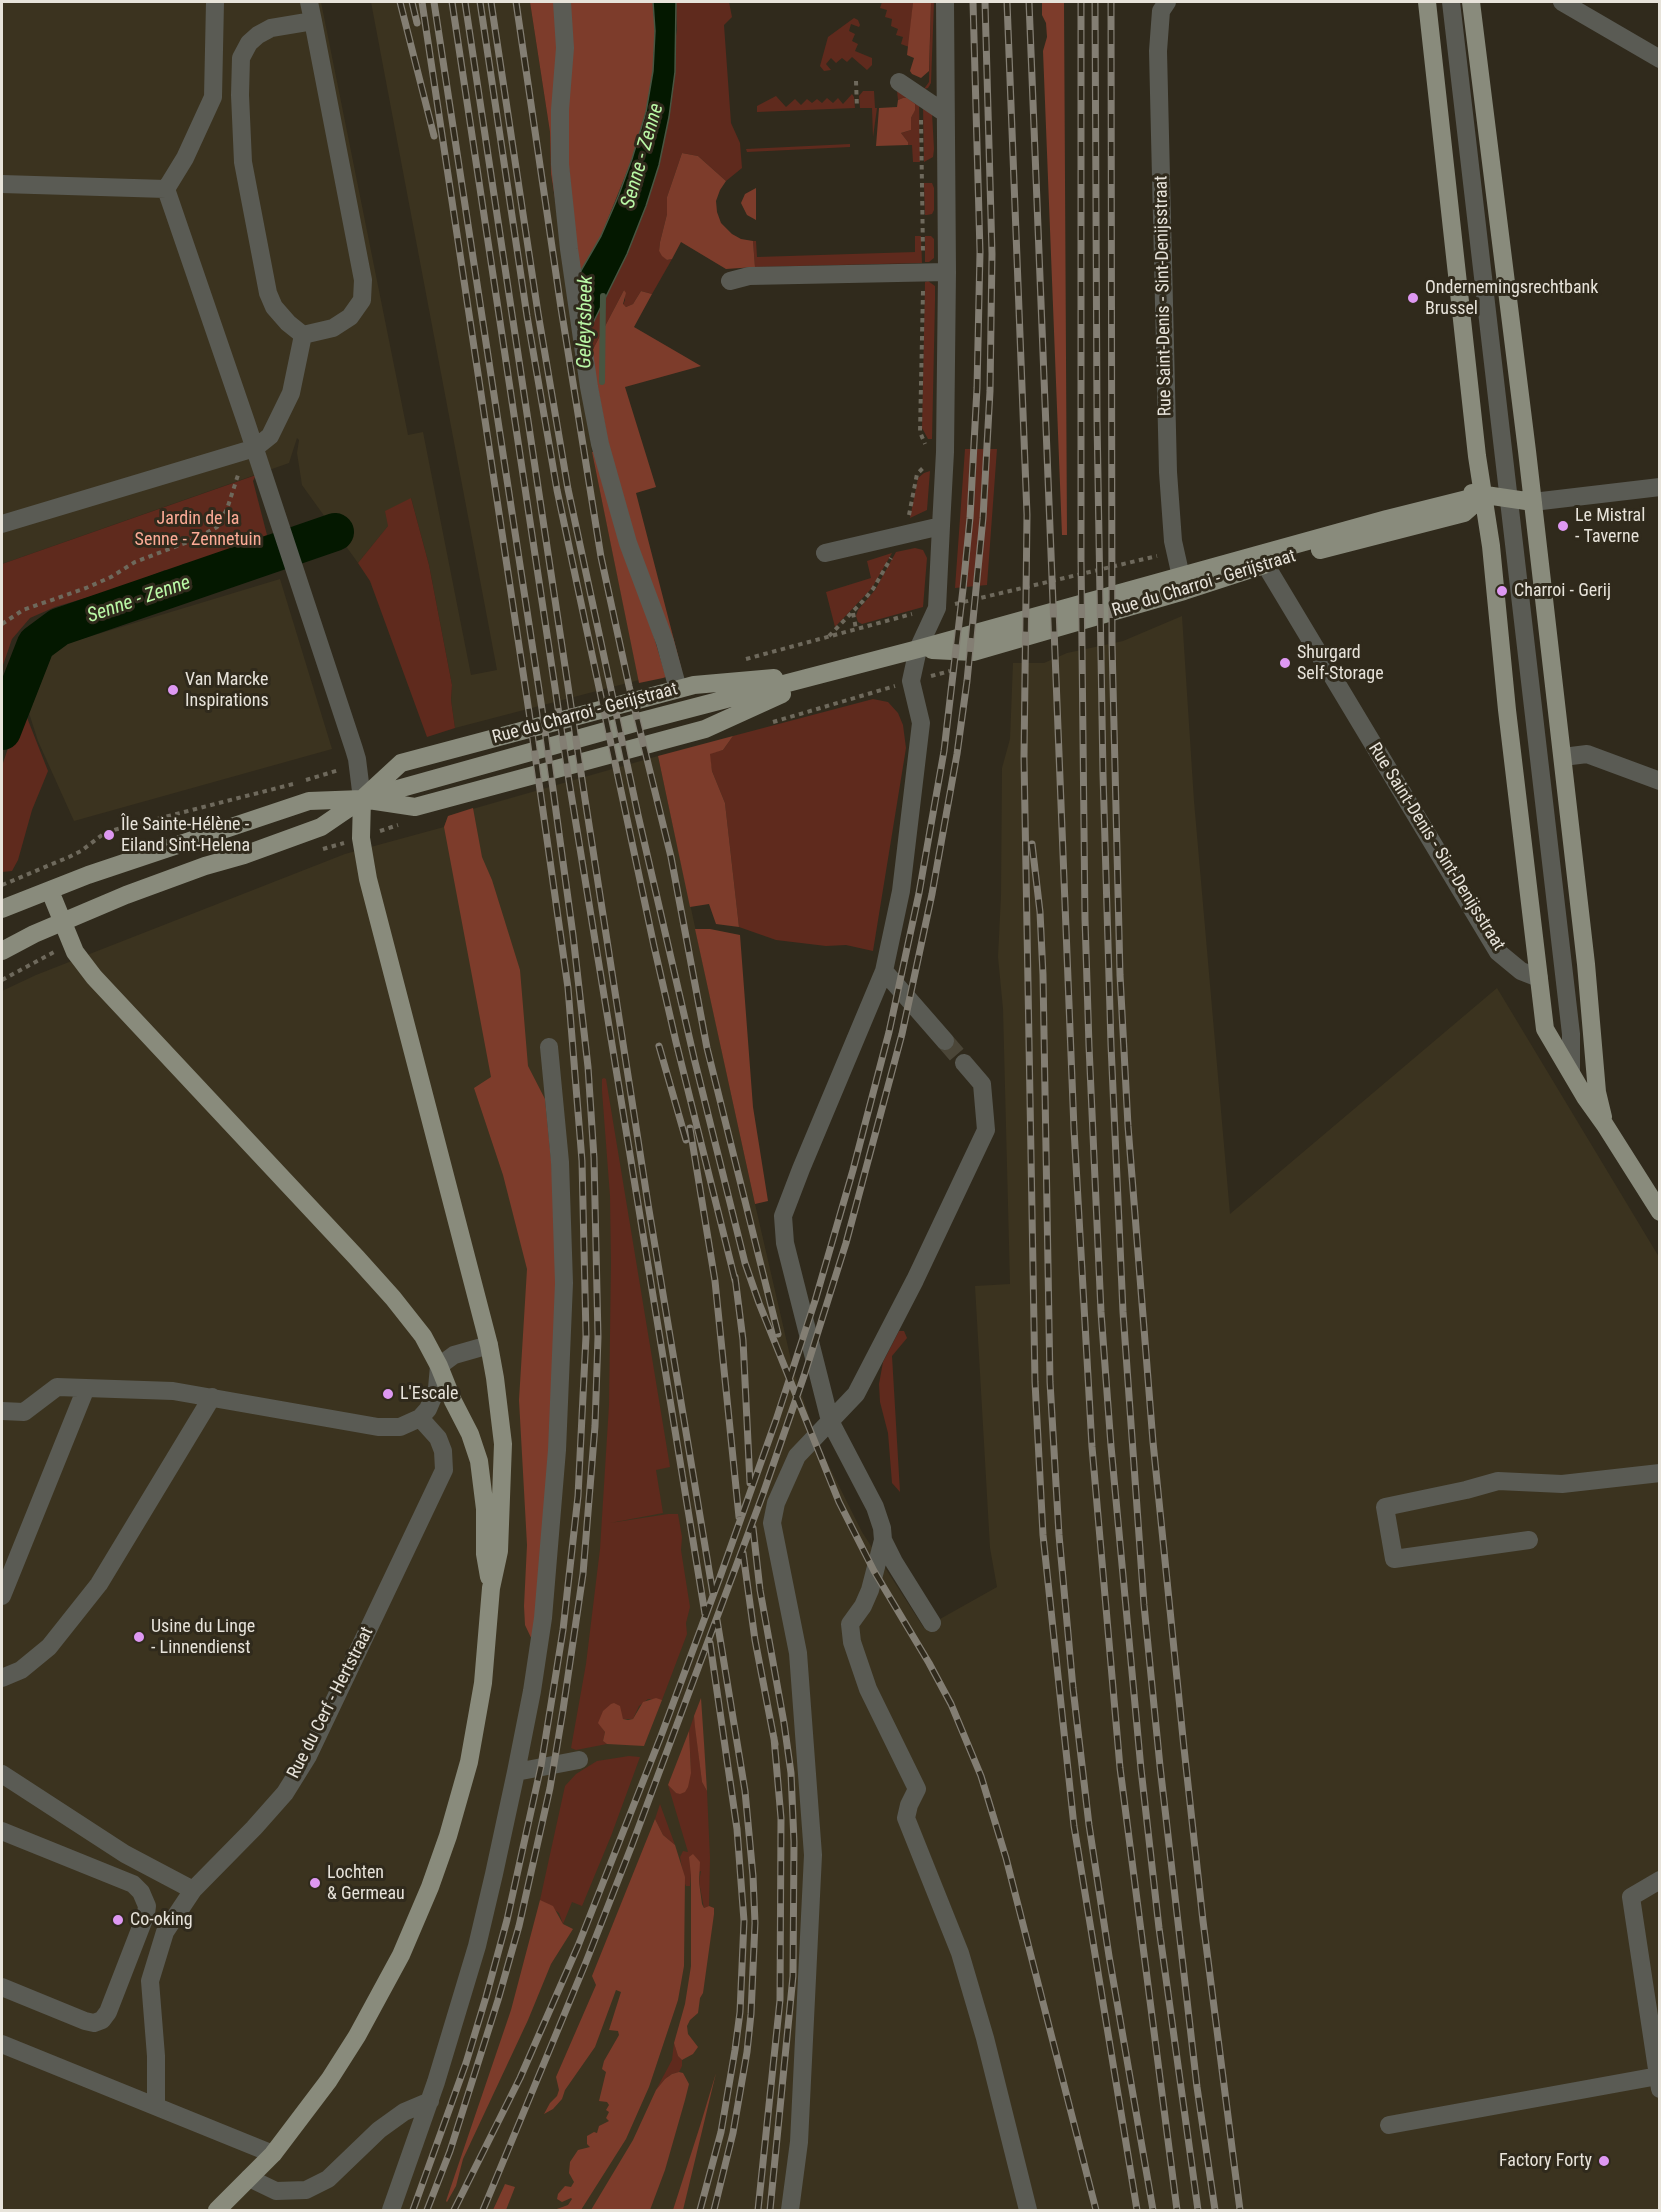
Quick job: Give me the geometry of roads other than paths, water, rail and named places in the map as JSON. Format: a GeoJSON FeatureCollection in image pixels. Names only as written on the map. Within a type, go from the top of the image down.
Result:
{"type":"FeatureCollection","features":[{"type":"Feature","properties":{"kind":"main road"},"geometry":{"type":"LineString","coordinates":[[1427,2],[1477,456],[1491,546],[1507,710],[1545,1029],[1585,1097],[1659,1212]]}},
{"type":"Feature","properties":{"kind":"main road"},"geometry":{"type":"LineString","coordinates":[[1471,2],[1563,756],[1598,1092],[1605,1125]]}},
{"type":"Feature","properties":{"kind":"main road","name":"Rue du Charroi - Gerijstraat"},"geometry":{"type":"LineString","coordinates":[[918,649],[973,652],[1181,577],[1460,489],[1483,495],[1533,502]]}},
{"type":"Feature","properties":{"kind":"main road","name":"Rue du Charroi - Gerijstraat"},"geometry":{"type":"LineString","coordinates":[[2,909],[88,875],[309,801],[362,799],[638,722],[918,649],[975,622],[1181,577],[1265,564],[1464,513],[1483,495]]}},
{"type":"Feature","properties":{"kind":"main road","name":"Rue du Charroi - Gerijstraat"},"geometry":{"type":"LineString","coordinates":[[2,951],[61,922],[185,873],[321,827],[362,799],[401,763],[694,685],[824,674]]}},
{"type":"Feature","properties":{"kind":"main road"},"geometry":{"type":"LineString","coordinates":[[217,2211],[273,2154],[329,2080],[357,2036],[401,1955],[430,1887],[460,1798],[475,1732],[485,1664],[491,1588],[499,1551],[503,1444],[489,1345],[368,879],[361,838],[362,799]]}},
{"type":"Feature","properties":{"kind":"main road"},"geometry":{"type":"LineString","coordinates":[[50,891],[75,952],[94,977],[393,1298],[423,1336],[470,1434],[479,1461],[485,1509],[485,1554],[491,1588]]}},
{"type":"Feature","properties":{"kind":"street"},"geometry":{"type":"LineString","coordinates":[[166,189],[185,158],[213,97],[215,2]]}},
{"type":"Feature","properties":{"kind":"street"},"geometry":{"type":"LineString","coordinates":[[303,335],[333,327],[350,317],[362,300],[363,280],[309,2]]}},
{"type":"Feature","properties":{"kind":"street"},"geometry":{"type":"LineString","coordinates":[[562,2],[566,48],[560,110],[560,164],[589,387],[600,444],[628,543],[662,633],[678,689]]}},
{"type":"Feature","properties":{"kind":"street"},"geometry":{"type":"LineString","coordinates":[[932,1623],[894,1562],[883,1540],[875,1507],[830,1421],[785,1243],[783,1216],[884,971],[901,891],[921,723],[911,681],[918,649],[938,608],[945,452],[947,272],[945,2]]}},
{"type":"Feature","properties":{"kind":"street","name":"Rue Saint-Denis - Sint-Denijsstraat"},"geometry":{"type":"LineString","coordinates":[[1167,2],[1161,11],[1158,51],[1168,472],[1173,541],[1181,577]]}},
{"type":"Feature","properties":{"kind":"street"},"geometry":{"type":"LineString","coordinates":[[1451,2],[1571,1034],[1571,1072]]}},
{"type":"Feature","properties":{"kind":"street"},"geometry":{"type":"LineString","coordinates":[[1562,2],[1659,59]]}},
{"type":"Feature","properties":{"kind":"street"},"geometry":{"type":"LineString","coordinates":[[303,335],[274,307],[268,293],[243,162],[241,58],[249,43],[258,35],[272,28],[312,21]]}},
{"type":"Feature","properties":{"kind":"street"},"geometry":{"type":"LineString","coordinates":[[899,82],[945,112]]}},
{"type":"Feature","properties":{"kind":"street"},"geometry":{"type":"LineString","coordinates":[[2,184],[166,189]]}},
{"type":"Feature","properties":{"kind":"street"},"geometry":{"type":"LineString","coordinates":[[166,189],[298,576],[357,759],[362,799]]}},
{"type":"Feature","properties":{"kind":"street"},"geometry":{"type":"LineString","coordinates":[[730,281],[749,276],[947,272]]}},
{"type":"Feature","properties":{"kind":"street"},"geometry":{"type":"LineString","coordinates":[[2,524],[255,448],[270,436],[291,393],[303,335]]}},
{"type":"Feature","properties":{"kind":"street"},"geometry":{"type":"LineString","coordinates":[[1533,502],[1659,487]]}},
{"type":"Feature","properties":{"kind":"street"},"geometry":{"type":"LineString","coordinates":[[825,553],[941,526]]}},
{"type":"Feature","properties":{"kind":"street","name":"Rue Saint-Denis - Sint-Denijsstraat"},"geometry":{"type":"LineString","coordinates":[[1265,564],[1498,952],[1521,971],[1539,978]]}},
{"type":"Feature","properties":{"kind":"street"},"geometry":{"type":"LineString","coordinates":[[1563,756],[1587,754],[1659,781]]}},
{"type":"Feature","properties":{"kind":"street"},"geometry":{"type":"LineString","coordinates":[[884,971],[945,1041]]}},
{"type":"Feature","properties":{"kind":"street"},"geometry":{"type":"LineString","coordinates":[[1571,1034],[1598,1092]]}},
{"type":"Feature","properties":{"kind":"street"},"geometry":{"type":"LineString","coordinates":[[391,2211],[430,2101],[477,1946],[516,1772],[543,1618],[562,1369],[564,1261],[560,1162],[549,1047]]}},
{"type":"Feature","properties":{"kind":"street"},"geometry":{"type":"LineString","coordinates":[[790,2211],[799,2142],[813,1854],[798,1653],[772,1523],[776,1503],[797,1456],[856,1394],[915,1280],[986,1130],[982,1084],[964,1064]]}},
{"type":"Feature","properties":{"kind":"street"},"geometry":{"type":"LineString","coordinates":[[2,1411],[24,1412],[57,1387],[173,1391],[378,1427],[400,1427],[420,1418],[428,1409],[437,1388],[439,1366],[454,1355],[489,1345]]}},
{"type":"Feature","properties":{"kind":"street"},"geometry":{"type":"LineString","coordinates":[[2,1596],[86,1388]]}},
{"type":"Feature","properties":{"kind":"street"},"geometry":{"type":"LineString","coordinates":[[2,1678],[21,1670],[49,1647],[99,1584],[213,1397]]}},
{"type":"Feature","properties":{"kind":"street","name":"Rue du Cerf - Hertstraat"},"geometry":{"type":"LineString","coordinates":[[156,2106],[156,2056],[150,1981],[165,1932],[193,1890],[255,1828],[285,1793],[308,1756],[444,1470],[443,1451],[438,1438],[420,1418]]}},
{"type":"Feature","properties":{"kind":"street"},"geometry":{"type":"LineString","coordinates":[[1529,1540],[1394,1559],[1385,1508],[1498,1481],[1562,1484],[1659,1473]]}},
{"type":"Feature","properties":{"kind":"street"},"geometry":{"type":"LineString","coordinates":[[883,1540],[870,1590],[863,1606],[850,1624],[852,1642],[868,1689],[917,1789],[909,1805],[906,1818],[960,1953],[985,2038],[1028,2211]]}},
{"type":"Feature","properties":{"kind":"street"},"geometry":{"type":"LineString","coordinates":[[516,1772],[579,1760]]}},
{"type":"Feature","properties":{"kind":"street"},"geometry":{"type":"LineString","coordinates":[[2,1774],[125,1854],[193,1890]]}},
{"type":"Feature","properties":{"kind":"street"},"geometry":{"type":"LineString","coordinates":[[2,1832],[137,1887],[147,1906],[146,1914],[108,2012],[102,2020],[94,2023],[86,2021],[2,1987]]}},
{"type":"Feature","properties":{"kind":"street"},"geometry":{"type":"LineString","coordinates":[[1389,2125],[1659,2083],[1631,1897],[1659,1880]]}},
{"type":"Feature","properties":{"kind":"street"},"geometry":{"type":"LineString","coordinates":[[129,1958],[156,1964]]}},
{"type":"Feature","properties":{"kind":"street"},"geometry":{"type":"LineString","coordinates":[[2,2044],[273,2154]]}},
{"type":"Feature","properties":{"kind":"street"},"geometry":{"type":"LineString","coordinates":[[249,2178],[276,2191],[306,2190],[328,2179],[379,2130],[404,2112],[430,2101]]}},
{"type":"Feature","properties":{"kind":"water"},"geometry":{"type":"Polygon","coordinates":[[[653,2],[676,2],[675,72],[669,117],[659,165],[646,206],[627,254],[588,333],[579,274],[601,236],[618,197],[646,112],[653,71],[655,31],[653,2]]]}},
{"type":"Feature","properties":{"kind":"waterway","name":"Geleytsbeek"},"geometry":{"type":"LineString","coordinates":[[602,382],[603,296]]}},
{"type":"Feature","properties":{"kind":"waterway","name":"Senne - Zenne"},"geometry":{"type":"LineString","coordinates":[[2,731],[36,644],[59,627],[335,532]]}},
{"type":"Feature","properties":{"kind":"tunnel"},"geometry":{"type":"LineString","coordinates":[[945,1041],[964,1063]]}},
{"type":"Feature","properties":{"kind":"railway"},"geometry":{"type":"LineString","coordinates":[[400,2],[434,136]]}},
{"type":"Feature","properties":{"kind":"railway"},"geometry":{"type":"LineString","coordinates":[[412,2],[417,23]]}},
{"type":"Feature","properties":{"kind":"railway"},"geometry":{"type":"LineString","coordinates":[[413,2210],[466,2063],[486,1997],[507,1920],[541,1766],[563,1630],[578,1496],[586,1336],[582,1161],[568,988],[529,712],[422,2]]}},
{"type":"Feature","properties":{"kind":"railway"},"geometry":{"type":"LineString","coordinates":[[427,2210],[450,2151],[498,2000],[519,1926],[550,1788],[583,1574],[595,1426],[598,1337],[594,1158],[588,1067],[573,935],[542,709],[434,2]]}},
{"type":"Feature","properties":{"kind":"railway"},"geometry":{"type":"LineString","coordinates":[[452,2],[569,781],[705,1614]]}},
{"type":"Feature","properties":{"kind":"railway"},"geometry":{"type":"LineString","coordinates":[[465,2],[648,1204],[713,1594]]}},
{"type":"Feature","properties":{"kind":"railway"},"geometry":{"type":"LineString","coordinates":[[480,2],[527,316],[557,490],[654,946],[736,1284]]}},
{"type":"Feature","properties":{"kind":"railway"},"geometry":{"type":"LineString","coordinates":[[491,2],[538,313],[568,489],[638,815],[695,1062],[745,1263],[839,1502],[874,1571],[951,1704],[981,1776],[1006,1858],[1096,2210]]}},
{"type":"Feature","properties":{"kind":"railway"},"geometry":{"type":"LineString","coordinates":[[516,2],[561,308],[601,557],[629,686],[671,857],[707,1048],[778,1334]]}},
{"type":"Feature","properties":{"kind":"railway"},"geometry":{"type":"LineString","coordinates":[[454,2210],[520,2078],[578,1946],[661,1736],[720,1577],[776,1420],[815,1301],[853,1170],[889,1032],[919,893],[944,751],[970,518],[977,388],[980,252],[973,2]]}},
{"type":"Feature","properties":{"kind":"railway"},"geometry":{"type":"LineString","coordinates":[[483,2210],[632,1845],[763,1494],[805,1373],[846,1243],[902,1034],[932,894],[957,754],[967,681],[983,518],[990,391],[992,254],[985,2]]}},
{"type":"Feature","properties":{"kind":"railway"},"geometry":{"type":"LineString","coordinates":[[1007,2],[1027,515],[1024,758],[1035,1382],[1043,1535],[1074,1826],[1137,2210]]}},
{"type":"Feature","properties":{"kind":"railway"},"geometry":{"type":"LineString","coordinates":[[1029,2],[1074,1129],[1092,1447],[1120,1768],[1177,2210]]}},
{"type":"Feature","properties":{"kind":"railway"},"geometry":{"type":"LineString","coordinates":[[1081,2],[1081,558],[1085,919],[1101,1312],[1141,1769],[1159,1928],[1198,2210]]}},
{"type":"Feature","properties":{"kind":"railway"},"geometry":{"type":"LineString","coordinates":[[1095,2],[1097,419],[1103,774],[1111,1045],[1123,1312],[1144,1605],[1160,1766],[1197,2087],[1215,2210]]}},
{"type":"Feature","properties":{"kind":"railway"},"geometry":{"type":"LineString","coordinates":[[1111,2],[1112,643],[1120,975],[1128,1126],[1153,1442],[1184,1748],[1203,1921],[1240,2210]]}},
{"type":"Feature","properties":{"kind":"railway"},"geometry":{"type":"LineString","coordinates":[[1032,844],[1040,912],[1043,975],[1050,1382],[1059,1535],[1073,1688],[1089,1825],[1153,2210]]}},
{"type":"Feature","properties":{"kind":"railway"},"geometry":{"type":"LineString","coordinates":[[659,1046],[686,1140]]}},
{"type":"Feature","properties":{"kind":"railway"},"geometry":{"type":"LineString","coordinates":[[690,1128],[715,1281],[739,1517]]}},
{"type":"Feature","properties":{"kind":"railway"},"geometry":{"type":"LineString","coordinates":[[735,1277],[743,1340],[750,1483]]}},
{"type":"Feature","properties":{"kind":"railway"},"geometry":{"type":"LineString","coordinates":[[753,1528],[760,1590],[791,1773],[794,1842],[793,1976],[770,2210]]}},
{"type":"Feature","properties":{"kind":"railway"},"geometry":{"type":"LineString","coordinates":[[743,1553],[755,1640],[775,1744]]}},
{"type":"Feature","properties":{"kind":"railway"},"geometry":{"type":"LineString","coordinates":[[714,2210],[733,2133],[747,2052],[755,1923],[745,1791],[717,1620]]}},
{"type":"Feature","properties":{"kind":"railway"},"geometry":{"type":"LineString","coordinates":[[700,2210],[721,2132],[735,2050],[740,2012],[744,1921],[737,1829],[710,1643]]}},
{"type":"Feature","properties":{"kind":"railway"},"geometry":{"type":"LineString","coordinates":[[758,2210],[780,2000],[781,1818],[774,1738]]}},
{"type":"Feature","properties":{"kind":"place","name":"Ondernemingsrechtbank Brussel"},"geometry":{"type":"Point","coordinates":[1413,298]}},
{"type":"Feature","properties":{"kind":"place","name":"Le Mistral - Taverne"},"geometry":{"type":"Point","coordinates":[1563,526]}},
{"type":"Feature","properties":{"kind":"place","name":"Charroi - Gerij"},"geometry":{"type":"Point","coordinates":[1502,591]}},
{"type":"Feature","properties":{"kind":"place","name":"Shurgard Self-Storage"},"geometry":{"type":"Point","coordinates":[1285,663]}},
{"type":"Feature","properties":{"kind":"place","name":"Van Marcke Inspirations"},"geometry":{"type":"Point","coordinates":[173,690]}},
{"type":"Feature","properties":{"kind":"place","name":"Île Sainte-Hélène - Eiland Sint-Helena"},"geometry":{"type":"Point","coordinates":[109,835]}},
{"type":"Feature","properties":{"kind":"place","name":"L'Escale"},"geometry":{"type":"Point","coordinates":[388,1394]}},
{"type":"Feature","properties":{"kind":"place","name":"Usine du Linge - Linnendienst"},"geometry":{"type":"Point","coordinates":[139,1637]}},
{"type":"Feature","properties":{"kind":"place","name":"Lochten & Germeau"},"geometry":{"type":"Point","coordinates":[315,1883]}},
{"type":"Feature","properties":{"kind":"place","name":"Co-oking"},"geometry":{"type":"Point","coordinates":[118,1920]}},
{"type":"Feature","properties":{"kind":"place","name":"Factory Forty"},"geometry":{"type":"Point","coordinates":[1604,2161]}},
{"type":"Feature","properties":{"kind":"park label","name":"Jardin de la Senne - Zennetuin"},"geometry":{"type":"Point","coordinates":[198,529]}}]}
